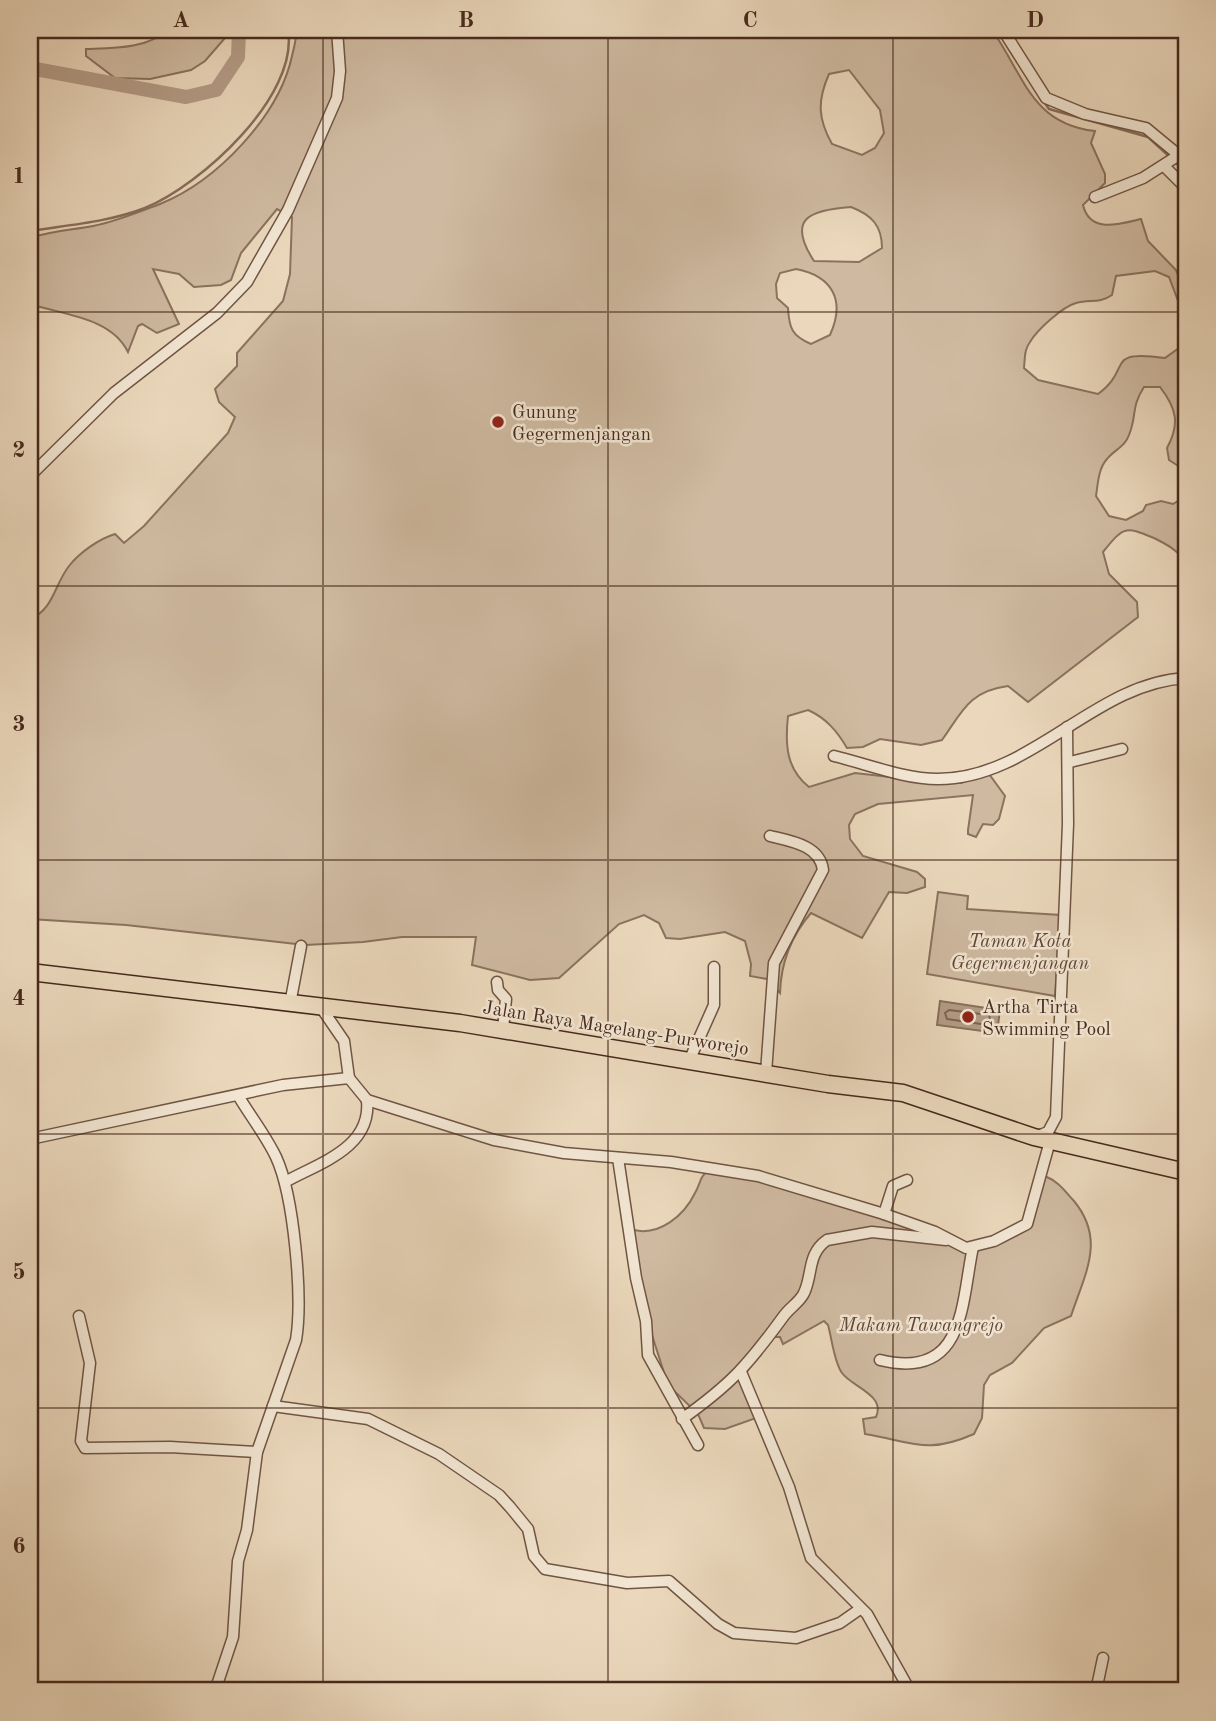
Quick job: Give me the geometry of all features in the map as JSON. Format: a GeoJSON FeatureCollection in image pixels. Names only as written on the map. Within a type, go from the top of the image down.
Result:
{"type":"FeatureCollection","features":[{"type":"Feature","properties":{"kind":"main road","name":"Jalan Raya Magelang-Purworejo"},"geometry":{"type":"LineString","coordinates":[[30,972],[503,1029],[689,1061],[903,1093],[1049,1140],[1186,1172]]}},
{"type":"Feature","properties":{"kind":"street"},"geometry":{"type":"LineString","coordinates":[[30,476],[114,393],[217,313],[247,282],[288,210],[337,98],[340,71],[337,30]]}},
{"type":"Feature","properties":{"kind":"street"},"geometry":{"type":"LineString","coordinates":[[1003,30],[1046,98],[1085,114],[1146,128],[1181,157],[1167,166],[1095,197]]}},
{"type":"Feature","properties":{"kind":"street"},"geometry":{"type":"LineString","coordinates":[[1167,166],[1186,188]]}},
{"type":"Feature","properties":{"kind":"street"},"geometry":{"type":"LineString","coordinates":[[834,756],[926,778],[953,777],[1013,758],[1102,704],[1148,683],[1186,678]]}},
{"type":"Feature","properties":{"kind":"street"},"geometry":{"type":"LineString","coordinates":[[320,1006],[344,1041],[349,1078],[367,1100],[509,1144],[743,1172],[884,1214],[935,1232],[963,1247],[973,1247],[1027,1224],[1056,1110],[1070,762],[1067,727]]}},
{"type":"Feature","properties":{"kind":"street"},"geometry":{"type":"LineString","coordinates":[[1070,762],[1122,749]]}},
{"type":"Feature","properties":{"kind":"street"},"geometry":{"type":"LineString","coordinates":[[766,1073],[774,963],[823,870],[815,853],[794,842],[770,836]]}},
{"type":"Feature","properties":{"kind":"street"},"geometry":{"type":"LineString","coordinates":[[290,1004],[301,946]]}},
{"type":"Feature","properties":{"kind":"street"},"geometry":{"type":"LineString","coordinates":[[689,1061],[714,1005],[714,967]]}},
{"type":"Feature","properties":{"kind":"street"},"geometry":{"type":"LineString","coordinates":[[497,982],[498,990],[506,999],[503,1029]]}},
{"type":"Feature","properties":{"kind":"street"},"geometry":{"type":"LineString","coordinates":[[30,1139],[239,1097],[283,1085],[349,1078]]}},
{"type":"Feature","properties":{"kind":"street"},"geometry":{"type":"LineString","coordinates":[[215,1691],[233,1637],[238,1561],[247,1530],[257,1452],[296,1340],[298,1323],[294,1248],[285,1182],[276,1157],[239,1097]]}},
{"type":"Feature","properties":{"kind":"street"},"geometry":{"type":"LineString","coordinates":[[285,1182],[354,1142],[364,1128],[367,1100]]}},
{"type":"Feature","properties":{"kind":"street"},"geometry":{"type":"LineString","coordinates":[[1049,1140],[1056,1110]]}},
{"type":"Feature","properties":{"kind":"street"},"geometry":{"type":"LineString","coordinates":[[618,1158],[636,1278],[646,1321],[648,1355],[698,1445]]}},
{"type":"Feature","properties":{"kind":"street"},"geometry":{"type":"LineString","coordinates":[[884,1214],[892,1186],[906,1180]]}},
{"type":"Feature","properties":{"kind":"street"},"geometry":{"type":"LineString","coordinates":[[682,1419],[720,1392],[741,1372],[785,1313],[803,1295],[811,1260],[827,1240],[872,1232],[950,1241]]}},
{"type":"Feature","properties":{"kind":"street"},"geometry":{"type":"LineString","coordinates":[[880,1360],[895,1364],[913,1363],[934,1355],[949,1342],[958,1327],[967,1298],[973,1247]]}},
{"type":"Feature","properties":{"kind":"street"},"geometry":{"type":"LineString","coordinates":[[79,1316],[90,1363],[81,1441],[85,1448],[170,1447],[257,1452]]}},
{"type":"Feature","properties":{"kind":"street"},"geometry":{"type":"LineString","coordinates":[[741,1372],[789,1487],[811,1558],[867,1614],[910,1691]]}},
{"type":"Feature","properties":{"kind":"street"},"geometry":{"type":"LineString","coordinates":[[273,1406],[368,1419],[439,1454],[489,1488],[510,1507],[528,1530],[534,1556],[545,1569],[627,1583],[669,1581],[729,1631],[777,1639],[807,1636],[840,1623],[860,1609]]}},
{"type":"Feature","properties":{"kind":"street"},"geometry":{"type":"LineString","coordinates":[[1096,1691],[1103,1658]]}},
{"type":"Feature","properties":{"kind":"green space"},"geometry":{"type":"Polygon","coordinates":[[[167,30],[232,30],[205,61],[191,70],[150,79],[115,78],[86,56],[86,49],[140,44],[167,30]]]}},
{"type":"Feature","properties":{"kind":"green space"},"geometry":{"type":"Polygon","coordinates":[[[296,30],[992,30],[1031,95],[1043,108],[1056,119],[1095,131],[1091,143],[1105,174],[1105,183],[1083,205],[1087,214],[1092,220],[1106,225],[1141,219],[1148,241],[1176,270],[1186,294],[1186,322],[1169,277],[1155,271],[1116,276],[1112,295],[1070,305],[1044,325],[1028,345],[1024,368],[1038,380],[1098,394],[1115,377],[1121,363],[1126,359],[1133,356],[1165,358],[1186,343],[1186,471],[1169,460],[1167,448],[1175,424],[1170,402],[1160,387],[1144,387],[1137,400],[1127,439],[1102,467],[1096,496],[1109,516],[1126,520],[1143,511],[1146,505],[1161,501],[1173,504],[1186,496],[1186,561],[1154,538],[1131,530],[1121,533],[1103,552],[1109,574],[1137,602],[1138,617],[1028,702],[1008,686],[975,698],[961,712],[942,740],[921,745],[880,739],[863,747],[847,748],[831,726],[814,713],[808,710],[788,716],[787,736],[791,764],[809,787],[855,773],[961,783],[989,774],[1005,796],[999,819],[993,825],[983,824],[976,837],[968,834],[973,795],[878,804],[855,814],[849,825],[850,839],[863,856],[917,872],[925,879],[925,887],[907,893],[889,892],[862,938],[811,913],[788,950],[780,993],[767,979],[750,976],[751,964],[745,941],[725,932],[680,939],[666,938],[659,923],[644,915],[619,924],[559,978],[530,980],[472,965],[476,937],[402,937],[305,945],[126,925],[30,919],[30,619],[49,603],[64,573],[79,556],[96,543],[115,534],[124,543],[144,526],[228,433],[235,417],[219,402],[215,389],[237,366],[237,353],[283,301],[290,274],[292,217],[277,209],[241,253],[231,280],[221,285],[194,287],[179,274],[153,269],[179,324],[157,333],[142,324],[138,326],[128,352],[120,340],[98,324],[30,304],[30,238],[118,219],[160,204],[203,180],[242,144],[274,101],[285,79],[296,30]],[[849,70],[829,74],[822,93],[822,118],[832,144],[862,155],[875,148],[884,133],[880,110],[849,70]],[[851,207],[814,214],[803,226],[802,235],[814,261],[859,262],[882,248],[878,227],[870,218],[851,207]],[[796,269],[780,273],[776,284],[777,298],[788,308],[789,321],[796,334],[811,344],[830,335],[837,311],[836,301],[827,284],[819,277],[796,269]]]}},
{"type":"Feature","properties":{"kind":"green space","name":"Taman Kota Gegermenjangan"},"geometry":{"type":"Polygon","coordinates":[[[938,892],[968,896],[967,909],[1061,915],[1055,996],[927,974],[938,892]]]}},
{"type":"Feature","properties":{"kind":"green space","name":"Makam Tawangrejo"},"geometry":{"type":"Polygon","coordinates":[[[709,1170],[745,1176],[976,1246],[1031,1223],[1045,1176],[1061,1187],[1084,1215],[1091,1243],[1087,1271],[1071,1316],[1044,1328],[1012,1363],[990,1375],[984,1385],[982,1418],[974,1434],[943,1444],[920,1445],[865,1434],[863,1419],[876,1417],[876,1403],[842,1373],[835,1357],[828,1325],[824,1321],[783,1344],[780,1337],[771,1337],[744,1376],[759,1417],[725,1429],[704,1428],[698,1414],[668,1385],[635,1282],[634,1230],[653,1230],[670,1222],[690,1201],[709,1170]]]}},
{"type":"Feature","properties":{"kind":"water","name":"Artha Tirta Swimming Pool"},"geometry":{"type":"Polygon","coordinates":[[[940,1001],[1000,1010],[997,1033],[937,1025],[940,1001]]]}},
{"type":"Feature","properties":{"kind":"waterway"},"geometry":{"type":"LineString","coordinates":[[30,68],[186,97],[216,90],[238,57],[239,30]]}},
{"type":"Feature","properties":{"kind":"waterway"},"geometry":{"type":"LineString","coordinates":[[30,231],[88,223],[131,213],[168,196],[193,180],[242,135],[262,109],[278,82],[287,56],[288,30]]}},
{"type":"Feature","properties":{"kind":"waterway"},"geometry":{"type":"LineString","coordinates":[[1031,83],[1049,109],[1148,137],[1170,157]]}},
{"type":"Feature","properties":{"kind":"waterway"},"geometry":{"type":"LineString","coordinates":[[1175,162],[1186,172]]}},
{"type":"Feature","properties":{"kind":"place","name":"Gunung Gegermenjangan"},"geometry":{"type":"Point","coordinates":[498,422]}},
{"type":"Feature","properties":{"kind":"place","name":"Artha Tirta Swimming Pool"},"geometry":{"type":"Point","coordinates":[968,1017]}}]}
